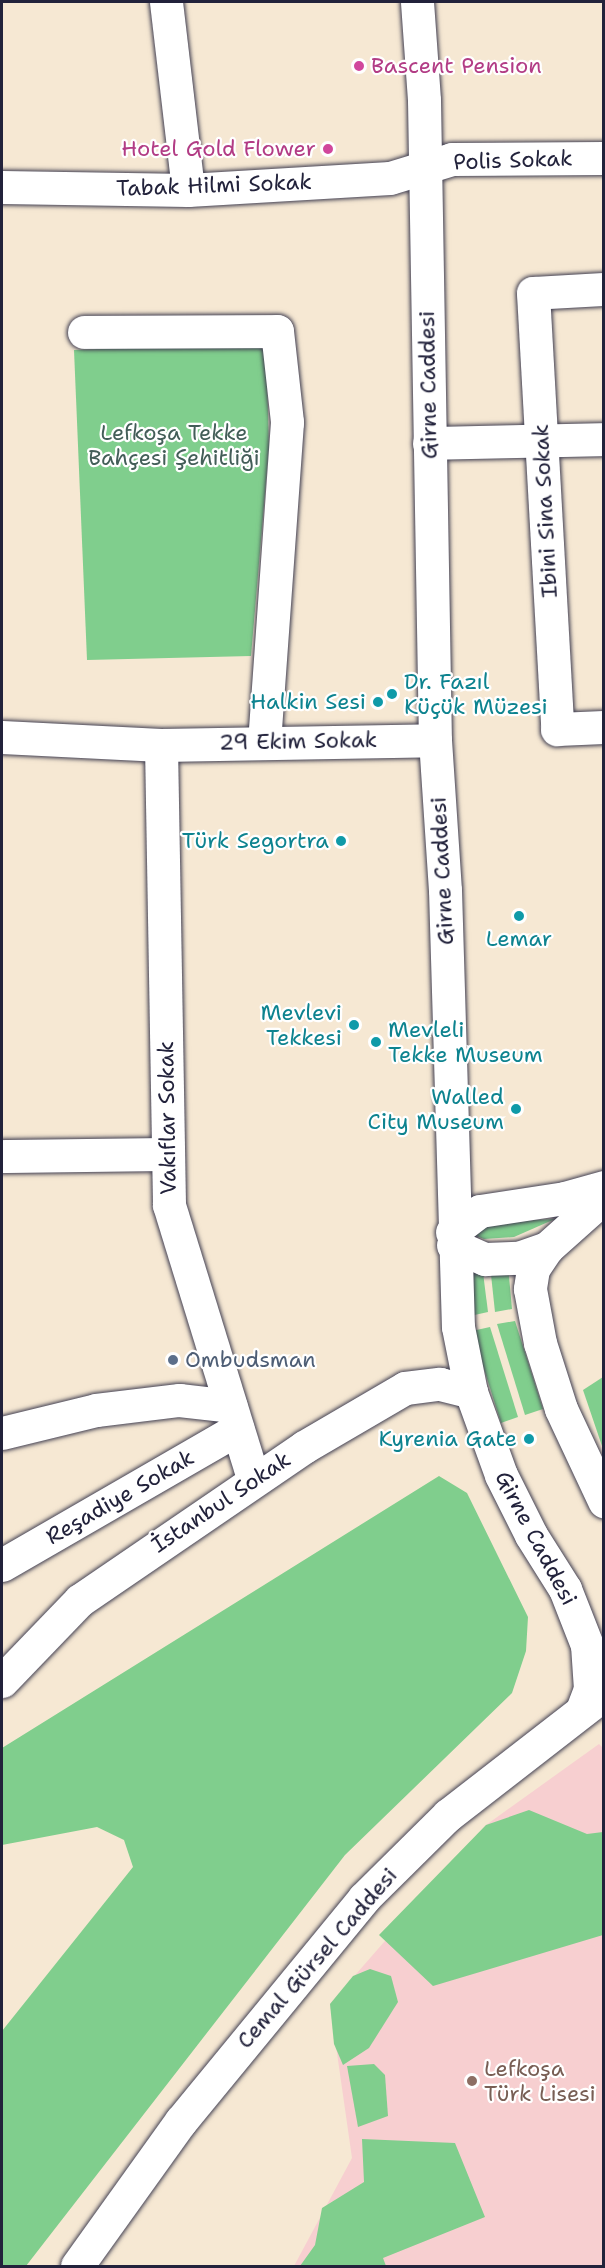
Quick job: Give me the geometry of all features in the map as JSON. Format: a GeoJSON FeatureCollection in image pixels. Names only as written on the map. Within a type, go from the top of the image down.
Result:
{"type":"FeatureCollection","features":[{"type":"Feature","properties":{"kind":"street"},"geometry":{"type":"LineString","coordinates":[[166,2],[188,190]]}},
{"type":"Feature","properties":{"kind":"street","name":"Girne Caddesi"},"geometry":{"type":"LineString","coordinates":[[417,2],[424,170],[435,740],[445,901],[453,1239],[458,1327],[471,1392],[501,1475],[578,1617],[591,1663],[590,1689],[593,1702]]}},
{"type":"Feature","properties":{"kind":"street","name":"Polis Sokak"},"geometry":{"type":"LineString","coordinates":[[424,170],[452,159],[603,158]]}},
{"type":"Feature","properties":{"kind":"street","name":"Tabak Hilmi Sokak"},"geometry":{"type":"LineString","coordinates":[[2,187],[188,190],[390,178],[424,170]]}},
{"type":"Feature","properties":{"kind":"street","name":"Ibini Sina Sokak"},"geometry":{"type":"LineString","coordinates":[[603,289],[532,293],[557,729],[603,727]]}},
{"type":"Feature","properties":{"kind":"street"},"geometry":{"type":"LineString","coordinates":[[84,332],[277,331],[287,422],[264,740]]}},
{"type":"Feature","properties":{"kind":"street"},"geometry":{"type":"LineString","coordinates":[[429,443],[603,439]]}},
{"type":"Feature","properties":{"kind":"street","name":"29 Ekim Sokak"},"geometry":{"type":"LineString","coordinates":[[2,737],[161,745],[264,740],[435,740]]}},
{"type":"Feature","properties":{"kind":"street","name":"Vakıflar Sokak"},"geometry":{"type":"LineString","coordinates":[[161,745],[168,1205],[253,1478]]}},
{"type":"Feature","properties":{"kind":"street"},"geometry":{"type":"LineString","coordinates":[[2,1156],[168,1154]]}},
{"type":"Feature","properties":{"kind":"street"},"geometry":{"type":"LineString","coordinates":[[546,1248],[518,1258],[493,1259],[453,1239],[480,1211],[565,1198],[603,1187]]}},
{"type":"Feature","properties":{"kind":"street"},"geometry":{"type":"LineString","coordinates":[[603,1197],[546,1248],[533,1269],[530,1288],[540,1343],[561,1408],[603,1501]]}},
{"type":"Feature","properties":{"kind":"street","name":"İstanbul Sokak"},"geometry":{"type":"LineString","coordinates":[[2,1681],[80,1600],[253,1478],[405,1388],[440,1384],[471,1392]]}},
{"type":"Feature","properties":{"kind":"street"},"geometry":{"type":"LineString","coordinates":[[2,1433],[96,1410],[179,1400],[234,1417]]}},
{"type":"Feature","properties":{"kind":"street","name":"Reşadiye Sokak"},"geometry":{"type":"LineString","coordinates":[[2,1565],[234,1417]]}},
{"type":"Feature","properties":{"kind":"street","name":"Cemal Gürsel Caddesi"},"geometry":{"type":"LineString","coordinates":[[77,2266],[181,2121],[364,1898],[448,1815],[593,1702]]}},
{"type":"Feature","properties":{"kind":"shaded area","name":"Lefkoşa Türk Lisesi"},"geometry":{"type":"Polygon","coordinates":[[[599,1744],[604,1749],[603,2266],[294,2266],[352,2158],[330,2004],[486,1825],[599,1744]]]}},
{"type":"Feature","properties":{"kind":"green space","name":"Lefkoşa Tekke Bahçesi Şehitliği"},"geometry":{"type":"Polygon","coordinates":[[[266,343],[269,447],[251,656],[87,660],[74,350],[266,343]]]}},
{"type":"Feature","properties":{"kind":"green space"},"geometry":{"type":"Polygon","coordinates":[[[555,1219],[514,1237],[484,1239],[463,1231],[515,1221],[555,1219]]]}},
{"type":"Feature","properties":{"kind":"green space"},"geometry":{"type":"Polygon","coordinates":[[[489,1256],[508,1266],[512,1309],[495,1312],[489,1256]]]}},
{"type":"Feature","properties":{"kind":"green space"},"geometry":{"type":"Polygon","coordinates":[[[481,1257],[488,1312],[470,1316],[461,1260],[481,1257]]]}},
{"type":"Feature","properties":{"kind":"green space"},"geometry":{"type":"Polygon","coordinates":[[[515,1321],[543,1409],[525,1415],[497,1324],[515,1321]]]}},
{"type":"Feature","properties":{"kind":"green space"},"geometry":{"type":"Polygon","coordinates":[[[490,1327],[518,1417],[501,1423],[472,1331],[490,1327]]]}},
{"type":"Feature","properties":{"kind":"green space"},"geometry":{"type":"Polygon","coordinates":[[[603,1377],[603,1449],[583,1390],[603,1377]]]}},
{"type":"Feature","properties":{"kind":"green space"},"geometry":{"type":"Polygon","coordinates":[[[439,1476],[467,1493],[528,1617],[526,1651],[512,1693],[345,1855],[26,2266],[2,2266],[2,2031],[133,1867],[124,1840],[97,1827],[2,1845],[2,1748],[439,1476]]]}},
{"type":"Feature","properties":{"kind":"green space"},"geometry":{"type":"Polygon","coordinates":[[[529,1810],[587,1834],[603,1832],[603,1935],[433,1986],[379,1935],[486,1825],[529,1810]]]}},
{"type":"Feature","properties":{"kind":"green space"},"geometry":{"type":"Polygon","coordinates":[[[370,1969],[391,1976],[398,2002],[369,2048],[343,2065],[334,2044],[330,2004],[353,1976],[370,1969]]]}},
{"type":"Feature","properties":{"kind":"green space"},"geometry":{"type":"Polygon","coordinates":[[[374,2064],[385,2075],[388,2116],[358,2127],[347,2066],[374,2064]]]}},
{"type":"Feature","properties":{"kind":"green space"},"geometry":{"type":"Polygon","coordinates":[[[362,2139],[455,2143],[485,2217],[383,2258],[386,2266],[300,2266],[315,2245],[322,2208],[364,2182],[362,2139]]]}},
{"type":"Feature","properties":{"kind":"place","name":"Bascent Pension"},"geometry":{"type":"Point","coordinates":[359,66]}},
{"type":"Feature","properties":{"kind":"place","name":"Hotel Gold Flower"},"geometry":{"type":"Point","coordinates":[328,149]}},
{"type":"Feature","properties":{"kind":"place","name":"Dr. Fazıl Küçük Müzesi"},"geometry":{"type":"Point","coordinates":[392,694]}},
{"type":"Feature","properties":{"kind":"place","name":"Halkin Sesi"},"geometry":{"type":"Point","coordinates":[378,702]}},
{"type":"Feature","properties":{"kind":"place","name":"Türk Segortra"},"geometry":{"type":"Point","coordinates":[341,841]}},
{"type":"Feature","properties":{"kind":"place","name":"Lemar"},"geometry":{"type":"Point","coordinates":[519,916]}},
{"type":"Feature","properties":{"kind":"place","name":"Mevlevi Tekkesi"},"geometry":{"type":"Point","coordinates":[354,1025]}},
{"type":"Feature","properties":{"kind":"place","name":"Mevleli Tekke Museum"},"geometry":{"type":"Point","coordinates":[376,1042]}},
{"type":"Feature","properties":{"kind":"place","name":"Walled City Museum"},"geometry":{"type":"Point","coordinates":[516,1109]}},
{"type":"Feature","properties":{"kind":"place","name":"Ombudsman"},"geometry":{"type":"Point","coordinates":[173,1360]}},
{"type":"Feature","properties":{"kind":"place","name":"Kyrenia Gate"},"geometry":{"type":"Point","coordinates":[529,1439]}},
{"type":"Feature","properties":{"kind":"place","name":"Lefkoşa Türk Lisesi"},"geometry":{"type":"Point","coordinates":[472,2081]}}]}
